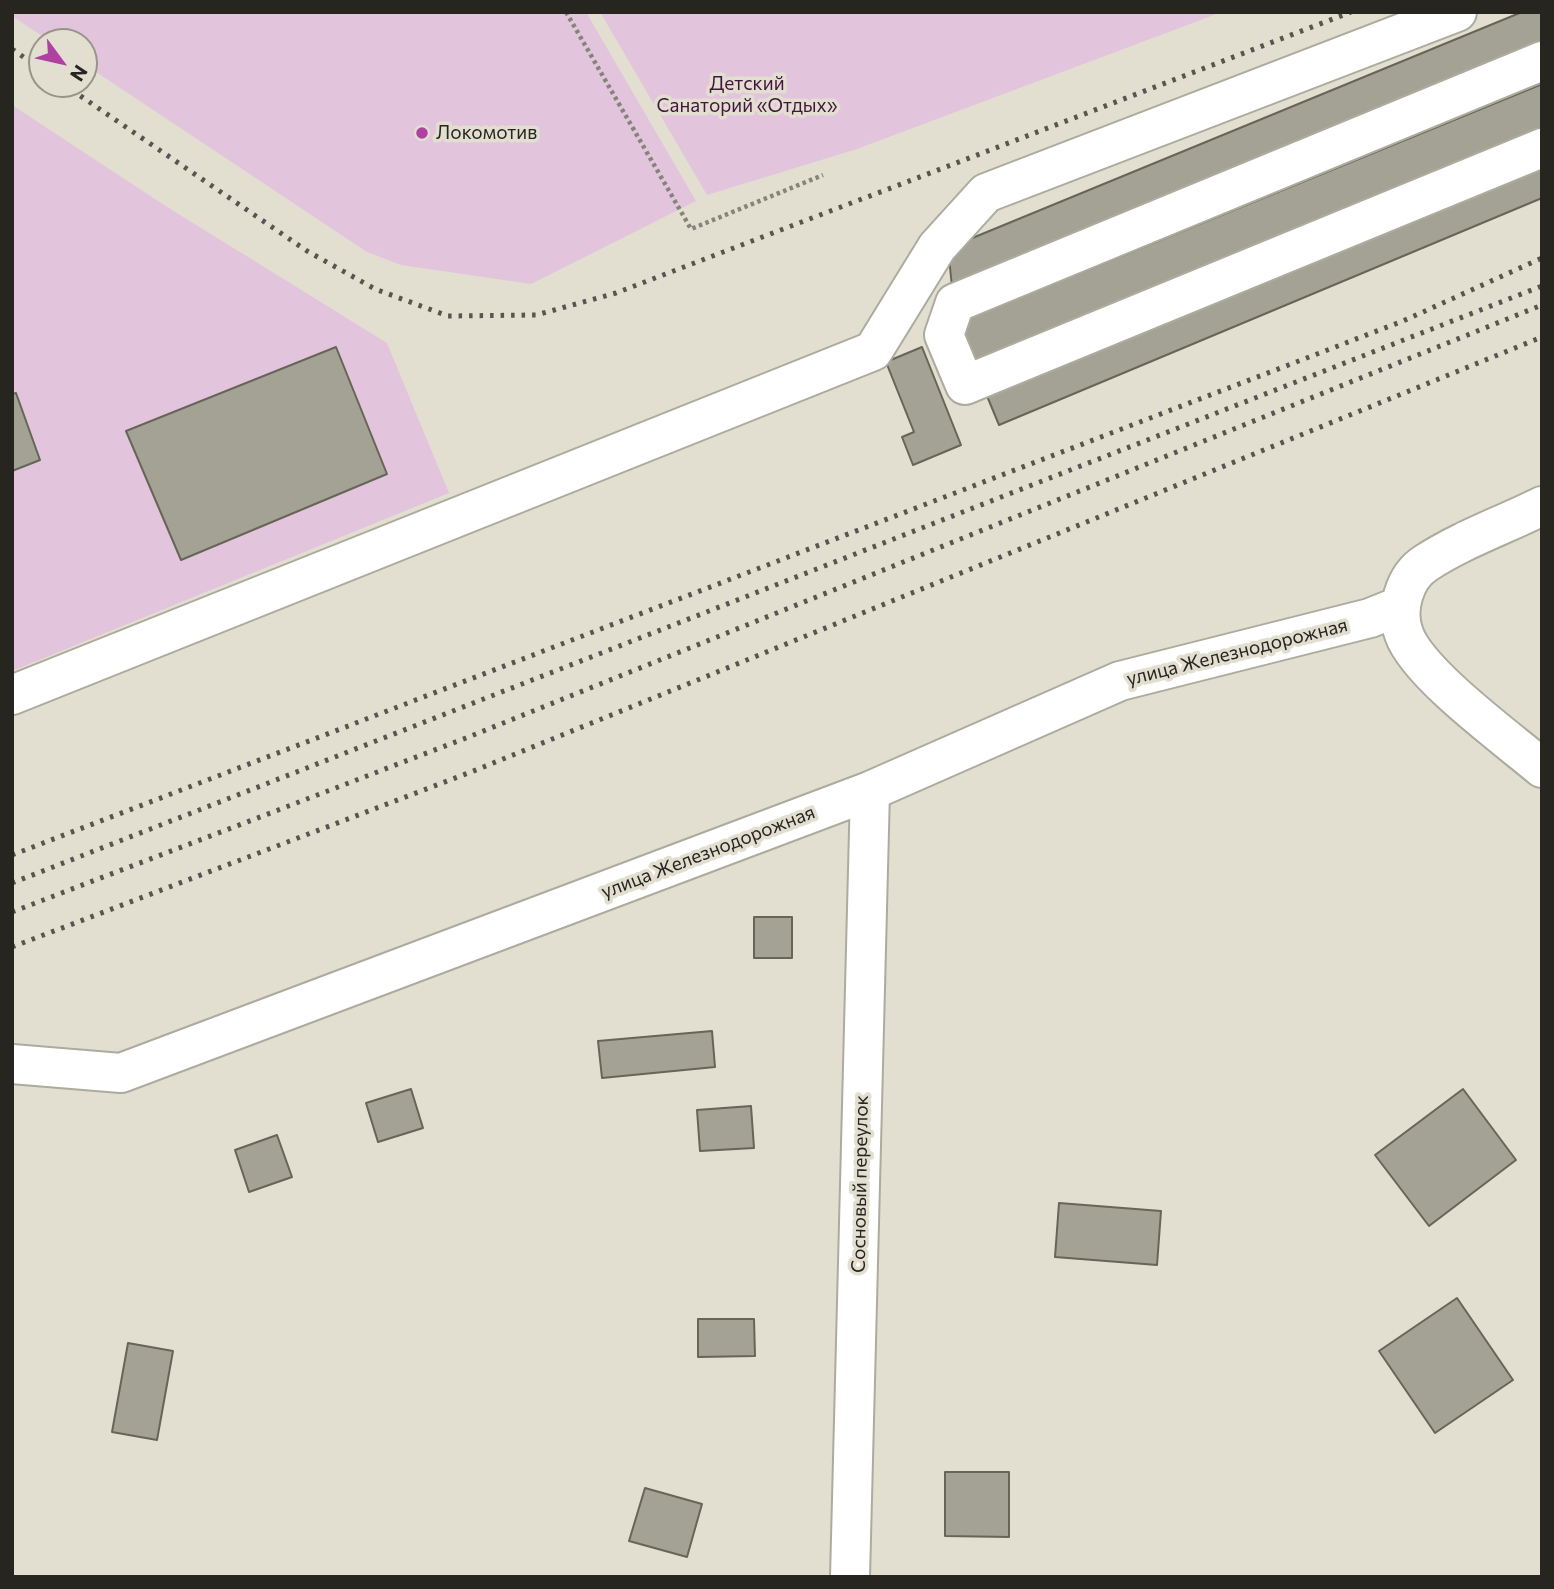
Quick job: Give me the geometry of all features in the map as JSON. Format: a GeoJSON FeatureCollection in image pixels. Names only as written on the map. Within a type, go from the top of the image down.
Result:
{"type":"FeatureCollection","features":[{"type":"Feature","properties":{"kind":"street"},"geometry":{"type":"LineString","coordinates":[[12,695],[873,351],[937,247],[986,193],[1457,12]]}},
{"type":"Feature","properties":{"kind":"street"},"geometry":{"type":"LineString","coordinates":[[1542,61],[955,303],[944,335],[965,385],[1542,148]]}},
{"type":"Feature","properties":{"kind":"street"},"geometry":{"type":"LineString","coordinates":[[1542,506],[1425,564],[1409,582],[1400,606],[1404,635],[1422,661],[1439,679],[1542,768]]}},
{"type":"Feature","properties":{"kind":"street","name":"улица Железнодорожная"},"geometry":{"type":"LineString","coordinates":[[12,1064],[121,1073],[870,790],[1119,681],[1370,618],[1400,606]]}},
{"type":"Feature","properties":{"kind":"street","name":"Сосновый переулок"},"geometry":{"type":"LineString","coordinates":[[850,1577],[870,790]]}},
{"type":"Feature","properties":{"kind":"path"},"geometry":{"type":"LineString","coordinates":[[566,12],[691,229],[823,175]]}},
{"type":"Feature","properties":{"kind":"green space","name":"Локомотив"},"geometry":{"type":"Polygon","coordinates":[[[12,12],[586,12],[696,201],[531,284],[401,265],[367,252],[98,73],[98,28],[30,28],[12,16],[12,12]]]}},
{"type":"Feature","properties":{"kind":"green space","name":"Детский Санаторий «Отдых»"},"geometry":{"type":"Polygon","coordinates":[[[600,12],[1222,12],[857,149],[707,195],[600,12]]]}},
{"type":"Feature","properties":{"kind":"green space"},"geometry":{"type":"Polygon","coordinates":[[[12,105],[164,205],[387,343],[449,493],[12,671],[12,105]]]}},
{"type":"Feature","properties":{"kind":"building"},"geometry":{"type":"Polygon","coordinates":[[[1522,12],[1542,12],[1542,47],[952,287],[948,248],[1522,12]]]}},
{"type":"Feature","properties":{"kind":"building"},"geometry":{"type":"Polygon","coordinates":[[[1542,84],[1542,128],[969,363],[955,324],[1542,84]]]}},
{"type":"Feature","properties":{"kind":"building"},"geometry":{"type":"Polygon","coordinates":[[[1542,160],[1542,198],[999,425],[987,396],[1542,160]]]}},
{"type":"Feature","properties":{"kind":"building"},"geometry":{"type":"Polygon","coordinates":[[[336,347],[387,474],[181,560],[126,431],[336,347]]]}},
{"type":"Feature","properties":{"kind":"building"},"geometry":{"type":"Polygon","coordinates":[[[922,347],[961,445],[913,465],[902,437],[914,432],[886,362],[922,347]]]}},
{"type":"Feature","properties":{"kind":"building"},"geometry":{"type":"Polygon","coordinates":[[[16,393],[40,460],[12,471],[12,394],[16,393]]]}},
{"type":"Feature","properties":{"kind":"building"},"geometry":{"type":"Polygon","coordinates":[[[754,917],[792,917],[792,958],[754,958],[754,917]]]}},
{"type":"Feature","properties":{"kind":"building"},"geometry":{"type":"Polygon","coordinates":[[[712,1031],[715,1067],[602,1078],[598,1041],[712,1031]]]}},
{"type":"Feature","properties":{"kind":"building"},"geometry":{"type":"Polygon","coordinates":[[[411,1089],[423,1128],[378,1142],[366,1103],[411,1089]]]}},
{"type":"Feature","properties":{"kind":"building"},"geometry":{"type":"Polygon","coordinates":[[[1463,1089],[1516,1160],[1429,1226],[1375,1155],[1463,1089]]]}},
{"type":"Feature","properties":{"kind":"building"},"geometry":{"type":"Polygon","coordinates":[[[751,1106],[754,1148],[700,1151],[697,1110],[751,1106]]]}},
{"type":"Feature","properties":{"kind":"building"},"geometry":{"type":"Polygon","coordinates":[[[277,1135],[292,1177],[249,1192],[235,1150],[277,1135]]]}},
{"type":"Feature","properties":{"kind":"building"},"geometry":{"type":"Polygon","coordinates":[[[1059,1203],[1161,1211],[1157,1265],[1055,1257],[1059,1203]]]}},
{"type":"Feature","properties":{"kind":"building"},"geometry":{"type":"Polygon","coordinates":[[[1457,1298],[1513,1380],[1435,1433],[1379,1351],[1457,1298]]]}},
{"type":"Feature","properties":{"kind":"building"},"geometry":{"type":"Polygon","coordinates":[[[698,1319],[754,1319],[755,1356],[698,1357],[698,1319]]]}},
{"type":"Feature","properties":{"kind":"building"},"geometry":{"type":"Polygon","coordinates":[[[128,1343],[173,1351],[157,1440],[112,1432],[128,1343]]]}},
{"type":"Feature","properties":{"kind":"building"},"geometry":{"type":"Polygon","coordinates":[[[945,1472],[1009,1472],[1009,1537],[945,1536],[945,1472]]]}},
{"type":"Feature","properties":{"kind":"building"},"geometry":{"type":"Polygon","coordinates":[[[645,1488],[702,1504],[687,1557],[629,1541],[645,1488]]]}},
{"type":"Feature","properties":{"kind":"railway"},"geometry":{"type":"LineString","coordinates":[[83,98],[307,251],[375,289],[448,316],[536,315],[616,293],[1351,12]]}},
{"type":"Feature","properties":{"kind":"railway"},"geometry":{"type":"LineString","coordinates":[[12,49],[28,60]]}},
{"type":"Feature","properties":{"kind":"railway"},"geometry":{"type":"LineString","coordinates":[[12,855],[1403,321],[1542,258]]}},
{"type":"Feature","properties":{"kind":"railway"},"geometry":{"type":"LineString","coordinates":[[12,883],[1542,286]]}},
{"type":"Feature","properties":{"kind":"railway"},"geometry":{"type":"LineString","coordinates":[[12,912],[466,738],[1542,305]]}},
{"type":"Feature","properties":{"kind":"railway"},"geometry":{"type":"LineString","coordinates":[[12,947],[471,772],[1542,337]]}},
{"type":"Feature","properties":{"kind":"place","name":"Локомотив"},"geometry":{"type":"Point","coordinates":[422,133]}}]}
